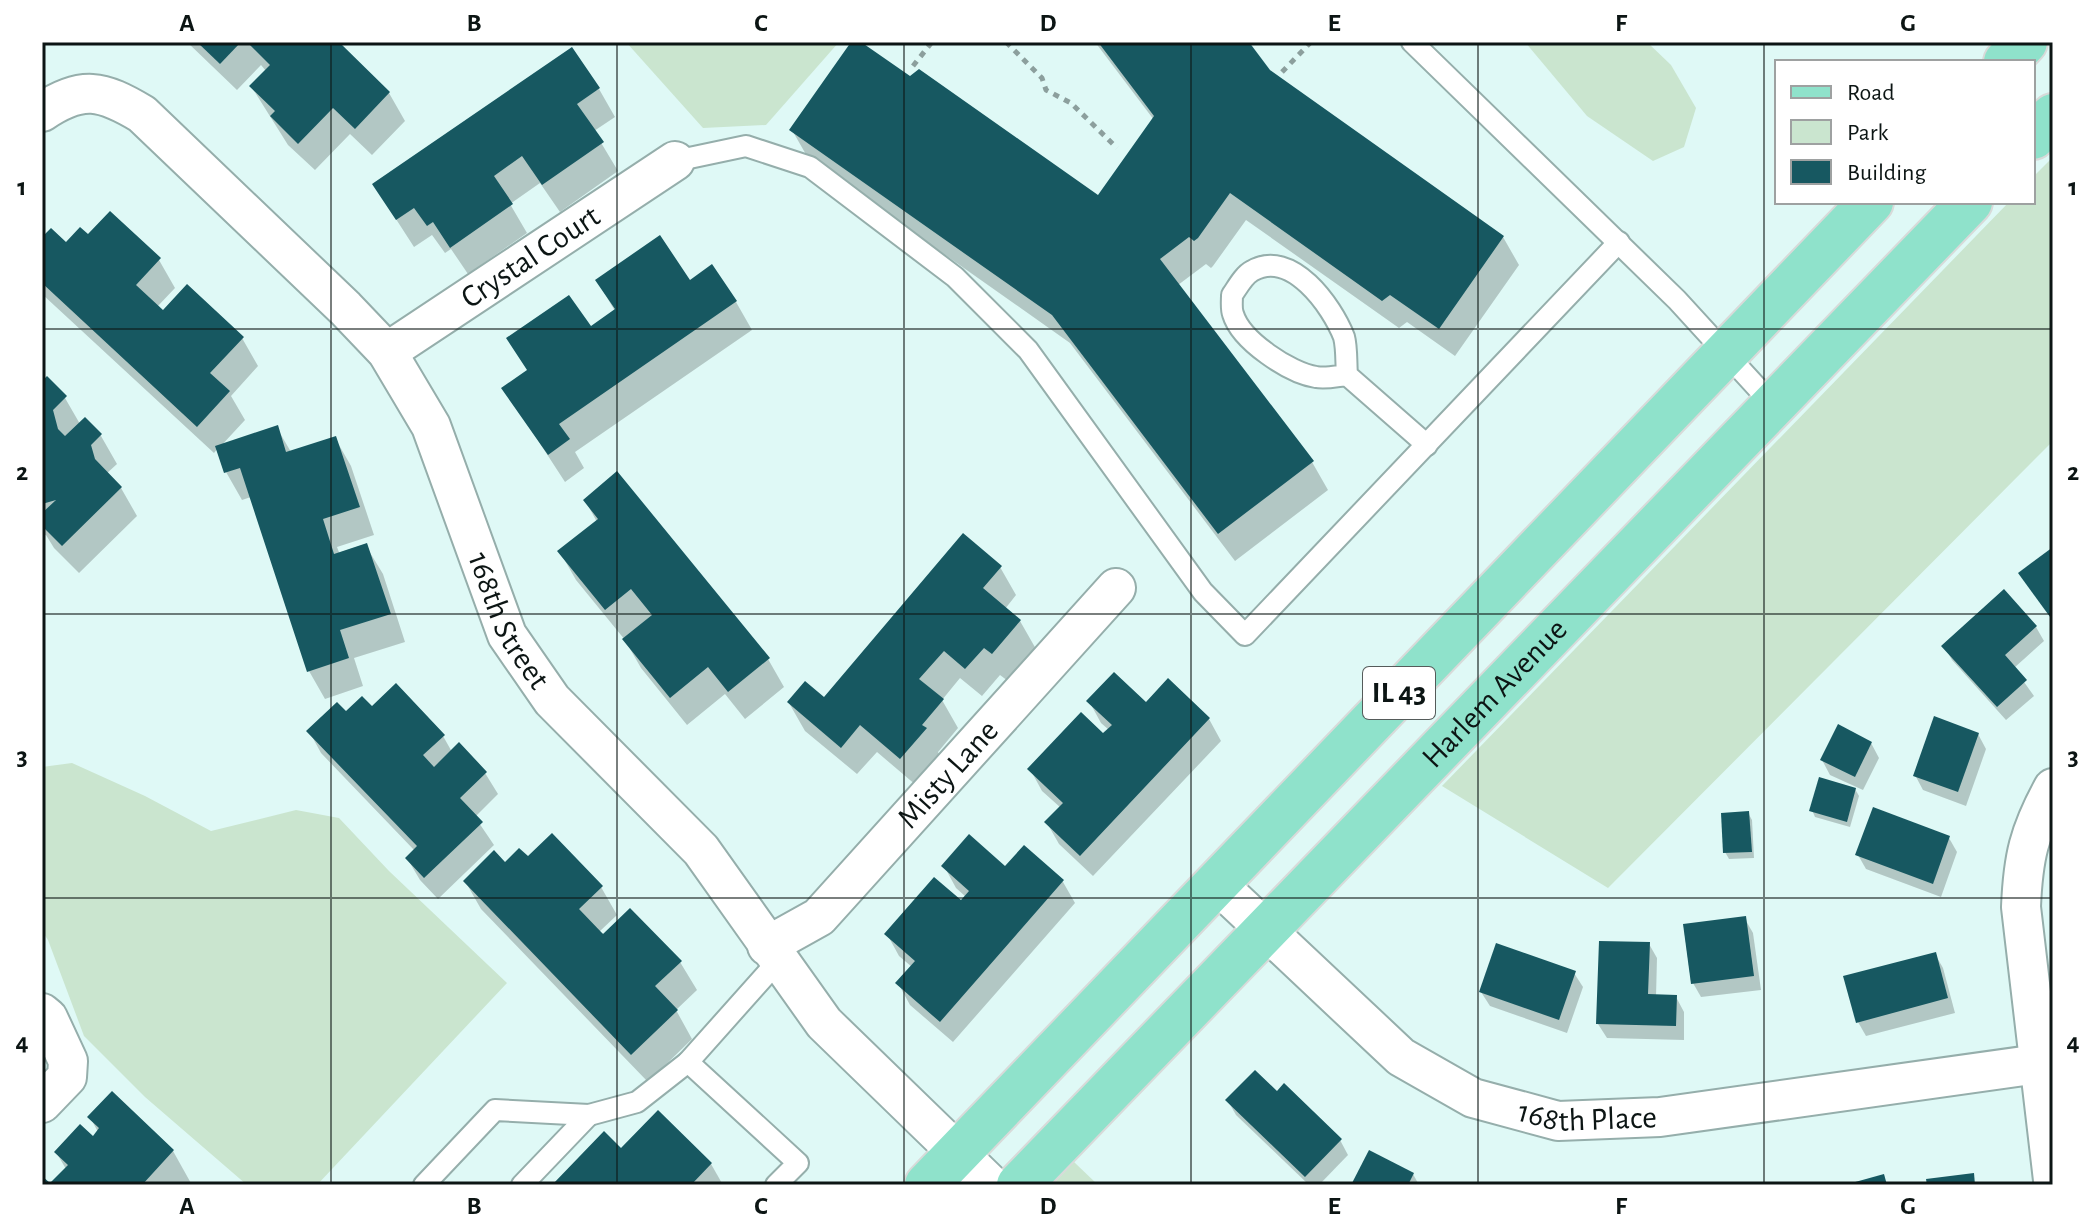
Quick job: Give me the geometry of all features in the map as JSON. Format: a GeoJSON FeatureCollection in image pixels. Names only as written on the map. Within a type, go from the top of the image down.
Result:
{"type":"FeatureCollection","features":[{"type":"Feature","properties":{"kind":"main road"},"geometry":{"type":"LineString","coordinates":[[2008,60],[2025,42]]}},
{"type":"Feature","properties":{"kind":"main road"},"geometry":{"type":"LineString","coordinates":[[2035,135],[2053,116]]}},
{"type":"Feature","properties":{"kind":"main road","name":"IL 43"},"geometry":{"type":"LineString","coordinates":[[927,1185],[1869,204]]}},
{"type":"Feature","properties":{"kind":"main road","name":"Harlem Avenue"},"geometry":{"type":"LineString","coordinates":[[1019,1185],[1968,204]]}},
{"type":"Feature","properties":{"kind":"street","name":"168th Street"},"geometry":{"type":"LineString","coordinates":[[42,112],[60,100],[79,93],[99,93],[117,99],[142,114],[387,352],[431,426],[507,635],[552,700],[701,850],[824,1023],[991,1185]]}},
{"type":"Feature","properties":{"kind":"street","name":"Crystal Court"},"geometry":{"type":"LineString","coordinates":[[387,352],[675,161]]}},
{"type":"Feature","properties":{"kind":"street","name":"Misty Lane"},"geometry":{"type":"LineString","coordinates":[[773,953],[819,917],[1116,588]]}},
{"type":"Feature","properties":{"kind":"street"},"geometry":{"type":"LineString","coordinates":[[2053,788],[2033,823],[2022,872],[2021,907],[2053,1180]]}},
{"type":"Feature","properties":{"kind":"street","name":"168th Place"},"geometry":{"type":"LineString","coordinates":[[1216,883],[1401,1057],[1473,1098],[1558,1121],[1660,1117],[2038,1064]]}},
{"type":"Feature","properties":{"kind":"street"},"geometry":{"type":"LineString","coordinates":[[42,1013],[48,1018],[68,1061],[67,1077],[42,1103]]}},
{"type":"Feature","properties":{"kind":"lane"},"geometry":{"type":"LineString","coordinates":[[1412,42],[1619,242],[1773,405]]}},
{"type":"Feature","properties":{"kind":"lane"},"geometry":{"type":"LineString","coordinates":[[675,161],[746,146],[810,167],[955,277],[1028,350],[1203,592],[1245,635],[1619,242]]}},
{"type":"Feature","properties":{"kind":"lane"},"geometry":{"type":"LineString","coordinates":[[1347,375],[1317,377],[1292,369],[1264,351],[1242,330],[1233,314],[1232,295],[1251,271],[1267,267],[1289,268],[1318,292],[1344,339],[1347,375],[1427,445]]}},
{"type":"Feature","properties":{"kind":"lane"},"geometry":{"type":"LineString","coordinates":[[424,1185],[495,1110],[589,1115],[637,1102],[688,1062],[773,953]]}},
{"type":"Feature","properties":{"kind":"lane"},"geometry":{"type":"LineString","coordinates":[[688,1062],[798,1163],[776,1185]]}},
{"type":"Feature","properties":{"kind":"lane"},"geometry":{"type":"LineString","coordinates":[[522,1185],[589,1115]]}},
{"type":"Feature","properties":{"kind":"path"},"geometry":{"type":"LineString","coordinates":[[913,66],[932,42]]}},
{"type":"Feature","properties":{"kind":"path"},"geometry":{"type":"LineString","coordinates":[[1006,42],[1042,78],[1046,90],[1071,103],[1117,148]]}},
{"type":"Feature","properties":{"kind":"path"},"geometry":{"type":"LineString","coordinates":[[1282,72],[1311,42]]}},
{"type":"Feature","properties":{"kind":"green space"},"geometry":{"type":"Polygon","coordinates":[[[626,42],[839,42],[766,125],[703,128],[626,42]]]}},
{"type":"Feature","properties":{"kind":"green space"},"geometry":{"type":"Polygon","coordinates":[[[1525,42],[1647,42],[1671,65],[1696,108],[1684,147],[1653,161],[1587,116],[1525,42]]]}},
{"type":"Feature","properties":{"kind":"green space"},"geometry":{"type":"Polygon","coordinates":[[[2053,157],[2053,441],[1608,888],[1442,786],[2007,204],[2035,204],[2035,175],[2053,157]]]}},
{"type":"Feature","properties":{"kind":"green space"},"geometry":{"type":"Polygon","coordinates":[[[72,763],[145,796],[211,831],[296,810],[339,818],[389,871],[507,983],[317,1185],[247,1185],[145,1097],[84,1036],[42,931],[42,767],[72,763]]]}},
{"type":"Feature","properties":{"kind":"green space"},"geometry":{"type":"Polygon","coordinates":[[[1074,1162],[1098,1185],[1052,1185],[1074,1162]]]}},
{"type":"Feature","properties":{"kind":"building"},"geometry":{"type":"Polygon","coordinates":[[[197,42],[241,42],[220,64],[197,42]]]}},
{"type":"Feature","properties":{"kind":"building"},"geometry":{"type":"Polygon","coordinates":[[[247,42],[339,42],[390,92],[355,129],[333,108],[298,144],[270,116],[275,111],[249,86],[270,65],[247,42]]]}},
{"type":"Feature","properties":{"kind":"building"},"geometry":{"type":"Polygon","coordinates":[[[851,42],[861,42],[910,76],[919,69],[1098,195],[1154,116],[1098,42],[1249,42],[1270,70],[1504,236],[1439,329],[1390,295],[1382,301],[1230,193],[1198,238],[1194,241],[1189,237],[1160,259],[1314,461],[1218,534],[1052,315],[789,130],[851,42]]]}},
{"type":"Feature","properties":{"kind":"building"},"geometry":{"type":"Polygon","coordinates":[[[572,47],[600,88],[577,104],[604,142],[542,185],[522,156],[494,176],[513,204],[450,248],[433,222],[427,226],[414,208],[396,220],[372,184],[572,47]]]}},
{"type":"Feature","properties":{"kind":"building"},"geometry":{"type":"Polygon","coordinates":[[[110,211],[161,258],[136,285],[163,310],[187,284],[244,337],[210,373],[230,391],[197,427],[42,283],[42,237],[51,228],[66,242],[80,227],[88,234],[110,211]]]}},
{"type":"Feature","properties":{"kind":"building"},"geometry":{"type":"Polygon","coordinates":[[[660,235],[690,280],[712,264],[737,301],[559,424],[570,439],[548,455],[501,388],[527,370],[506,338],[569,295],[591,326],[615,309],[595,280],[660,235]]]}},
{"type":"Feature","properties":{"kind":"building"},"geometry":{"type":"Polygon","coordinates":[[[47,376],[67,396],[53,410],[58,429],[65,436],[85,417],[102,434],[91,445],[95,459],[122,487],[62,546],[42,526],[42,513],[56,500],[42,504],[42,381],[47,376]]]}},
{"type":"Feature","properties":{"kind":"building"},"geometry":{"type":"Polygon","coordinates":[[[278,425],[286,452],[336,436],[360,507],[323,519],[334,554],[367,543],[391,614],[340,630],[349,658],[307,672],[240,468],[224,473],[215,446],[278,425]]]}},
{"type":"Feature","properties":{"kind":"building"},"geometry":{"type":"Polygon","coordinates":[[[617,471],[770,658],[728,692],[708,667],[670,698],[622,639],[652,615],[631,589],[605,610],[557,551],[598,519],[583,500],[617,471]]]}},
{"type":"Feature","properties":{"kind":"building"},"geometry":{"type":"Polygon","coordinates":[[[963,533],[1002,566],[983,588],[1021,620],[992,654],[984,648],[965,669],[944,651],[919,679],[944,699],[922,725],[927,728],[900,759],[860,725],[841,748],[787,702],[805,681],[824,697],[963,533]]]}},
{"type":"Feature","properties":{"kind":"building"},"geometry":{"type":"Polygon","coordinates":[[[2053,547],[2053,621],[2018,573],[2053,547]]]}},
{"type":"Feature","properties":{"kind":"building"},"geometry":{"type":"Polygon","coordinates":[[[2004,589],[2037,626],[2005,655],[2027,680],[1997,707],[1941,646],[2004,589]]]}},
{"type":"Feature","properties":{"kind":"building"},"geometry":{"type":"Polygon","coordinates":[[[1114,672],[1146,702],[1168,678],[1210,718],[1080,856],[1044,822],[1063,803],[1027,769],[1081,712],[1103,733],[1112,725],[1086,701],[1114,672]]]}},
{"type":"Feature","properties":{"kind":"building"},"geometry":{"type":"Polygon","coordinates":[[[396,683],[445,735],[423,755],[434,767],[459,742],[487,772],[460,798],[483,822],[424,878],[405,858],[417,846],[306,731],[337,702],[346,711],[362,696],[372,706],[396,683]]]}},
{"type":"Feature","properties":{"kind":"building"},"geometry":{"type":"Polygon","coordinates":[[[1934,716],[1979,733],[1958,792],[1913,776],[1934,716]]]}},
{"type":"Feature","properties":{"kind":"building"},"geometry":{"type":"Polygon","coordinates":[[[1838,724],[1872,742],[1855,777],[1820,760],[1838,724]]]}},
{"type":"Feature","properties":{"kind":"building"},"geometry":{"type":"Polygon","coordinates":[[[1819,777],[1856,788],[1847,822],[1809,811],[1819,777]]]}},
{"type":"Feature","properties":{"kind":"building"},"geometry":{"type":"Polygon","coordinates":[[[1873,807],[1950,836],[1933,884],[1855,855],[1873,807]]]}},
{"type":"Feature","properties":{"kind":"building"},"geometry":{"type":"Polygon","coordinates":[[[1749,811],[1752,852],[1723,853],[1721,813],[1749,811]]]}},
{"type":"Feature","properties":{"kind":"building"},"geometry":{"type":"Polygon","coordinates":[[[552,833],[603,886],[579,909],[603,934],[630,908],[682,961],[655,986],[678,1010],[631,1055],[463,881],[494,850],[505,862],[519,848],[528,856],[552,833]]]}},
{"type":"Feature","properties":{"kind":"building"},"geometry":{"type":"Polygon","coordinates":[[[969,834],[1005,866],[1024,845],[1064,880],[940,1022],[895,983],[915,961],[884,934],[934,877],[961,900],[969,891],[941,866],[969,834]]]}},
{"type":"Feature","properties":{"kind":"building"},"geometry":{"type":"Polygon","coordinates":[[[1746,916],[1754,976],[1691,984],[1683,924],[1746,916]]]}},
{"type":"Feature","properties":{"kind":"building"},"geometry":{"type":"Polygon","coordinates":[[[1599,941],[1650,942],[1648,994],[1677,995],[1676,1026],[1596,1024],[1599,941]]]}},
{"type":"Feature","properties":{"kind":"building"},"geometry":{"type":"Polygon","coordinates":[[[1496,943],[1576,971],[1559,1020],[1479,992],[1496,943]]]}},
{"type":"Feature","properties":{"kind":"building"},"geometry":{"type":"Polygon","coordinates":[[[1936,952],[1948,998],[1856,1023],[1843,976],[1936,952]]]}},
{"type":"Feature","properties":{"kind":"building"},"geometry":{"type":"Polygon","coordinates":[[[1255,1070],[1277,1091],[1284,1083],[1342,1139],[1305,1177],[1225,1100],[1255,1070]]]}},
{"type":"Feature","properties":{"kind":"building"},"geometry":{"type":"Polygon","coordinates":[[[112,1091],[174,1150],[142,1185],[42,1185],[42,1176],[50,1183],[68,1165],[54,1152],[80,1124],[93,1136],[99,1128],[87,1117],[112,1091]]]}},
{"type":"Feature","properties":{"kind":"building"},"geometry":{"type":"Polygon","coordinates":[[[658,1110],[712,1163],[691,1185],[552,1185],[604,1131],[621,1148],[658,1110]]]}},
{"type":"Feature","properties":{"kind":"building"},"geometry":{"type":"Polygon","coordinates":[[[1369,1150],[1414,1173],[1408,1185],[1351,1185],[1369,1150]]]}},
{"type":"Feature","properties":{"kind":"building"},"geometry":{"type":"Polygon","coordinates":[[[1974,1173],[1975,1185],[1927,1185],[1926,1179],[1974,1173]]]}},
{"type":"Feature","properties":{"kind":"building"},"geometry":{"type":"Polygon","coordinates":[[[1884,1174],[1887,1185],[1848,1185],[1848,1184],[1884,1174]]]}}]}
